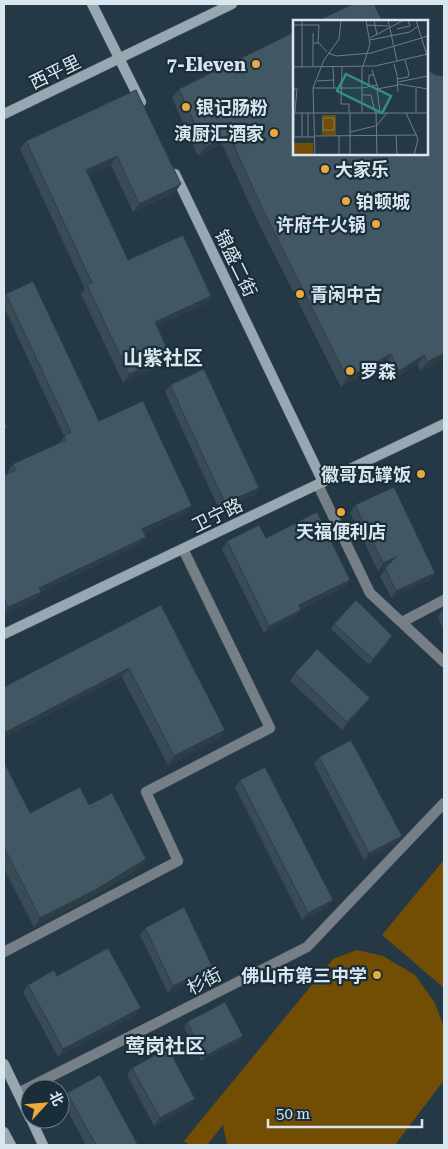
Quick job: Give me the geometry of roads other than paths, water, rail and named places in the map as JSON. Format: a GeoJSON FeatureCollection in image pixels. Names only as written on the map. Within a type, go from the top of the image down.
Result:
{"type":"FeatureCollection","features":[{"type":"Feature","properties":{"kind":"street"},"geometry":{"type":"LineString","coordinates":[[92,4],[144,110]]}},
{"type":"Feature","properties":{"kind":"street","name":"西平里"},"geometry":{"type":"LineString","coordinates":[[4,114],[232,4]]}},
{"type":"Feature","properties":{"kind":"street","name":"锦盛二街"},"geometry":{"type":"LineString","coordinates":[[170,162],[320,483]]}},
{"type":"Feature","properties":{"kind":"street","name":"卫宁路"},"geometry":{"type":"LineString","coordinates":[[4,634],[444,424]]}},
{"type":"Feature","properties":{"kind":"street"},"geometry":{"type":"LineString","coordinates":[[320,483],[370,593],[444,662]]}},
{"type":"Feature","properties":{"kind":"street"},"geometry":{"type":"LineString","coordinates":[[4,952],[178,861],[146,792],[270,728],[183,549]]}},
{"type":"Feature","properties":{"kind":"street"},"geometry":{"type":"LineString","coordinates":[[402,622],[444,600]]}},
{"type":"Feature","properties":{"kind":"street","name":"杉街"},"geometry":{"type":"LineString","coordinates":[[18,1093],[307,947],[444,803]]}},
{"type":"Feature","properties":{"kind":"street"},"geometry":{"type":"LineString","coordinates":[[4,1064],[20,1097]]}},
{"type":"Feature","properties":{"kind":"street"},"geometry":{"type":"LineString","coordinates":[[35,1129],[43,1145]]}},
{"type":"Feature","properties":{"kind":"street"},"geometry":{"type":"LineString","coordinates":[[4,1132],[11,1145]]}},
{"type":"Feature","properties":{"kind":"place","name":"7-Eleven"},"geometry":{"type":"Point","coordinates":[256,64]}},
{"type":"Feature","properties":{"kind":"place","name":"银记肠粉"},"geometry":{"type":"Point","coordinates":[186,107]}},
{"type":"Feature","properties":{"kind":"place","name":"演厨汇酒家"},"geometry":{"type":"Point","coordinates":[274,133]}},
{"type":"Feature","properties":{"kind":"place","name":"大家乐"},"geometry":{"type":"Point","coordinates":[325,169]}},
{"type":"Feature","properties":{"kind":"place","name":"铂顿城"},"geometry":{"type":"Point","coordinates":[346,201]}},
{"type":"Feature","properties":{"kind":"place","name":"许府牛火锅"},"geometry":{"type":"Point","coordinates":[376,224]}},
{"type":"Feature","properties":{"kind":"place","name":"青闲中古"},"geometry":{"type":"Point","coordinates":[300,294]}},
{"type":"Feature","properties":{"kind":"place","name":"罗森"},"geometry":{"type":"Point","coordinates":[350,371]}},
{"type":"Feature","properties":{"kind":"place","name":"徽哥瓦罉饭"},"geometry":{"type":"Point","coordinates":[421,474]}},
{"type":"Feature","properties":{"kind":"place","name":"天福便利店"},"geometry":{"type":"Point","coordinates":[341,512]}},
{"type":"Feature","properties":{"kind":"place","name":"佛山市第三中学"},"geometry":{"type":"Point","coordinates":[377,975]}},
{"type":"Feature","properties":{"kind":"district","name":"山紫社区"},"geometry":{"type":"Point","coordinates":[163,358]}},
{"type":"Feature","properties":{"kind":"district","name":"莺岗社区"},"geometry":{"type":"Point","coordinates":[165,1046]}}]}
